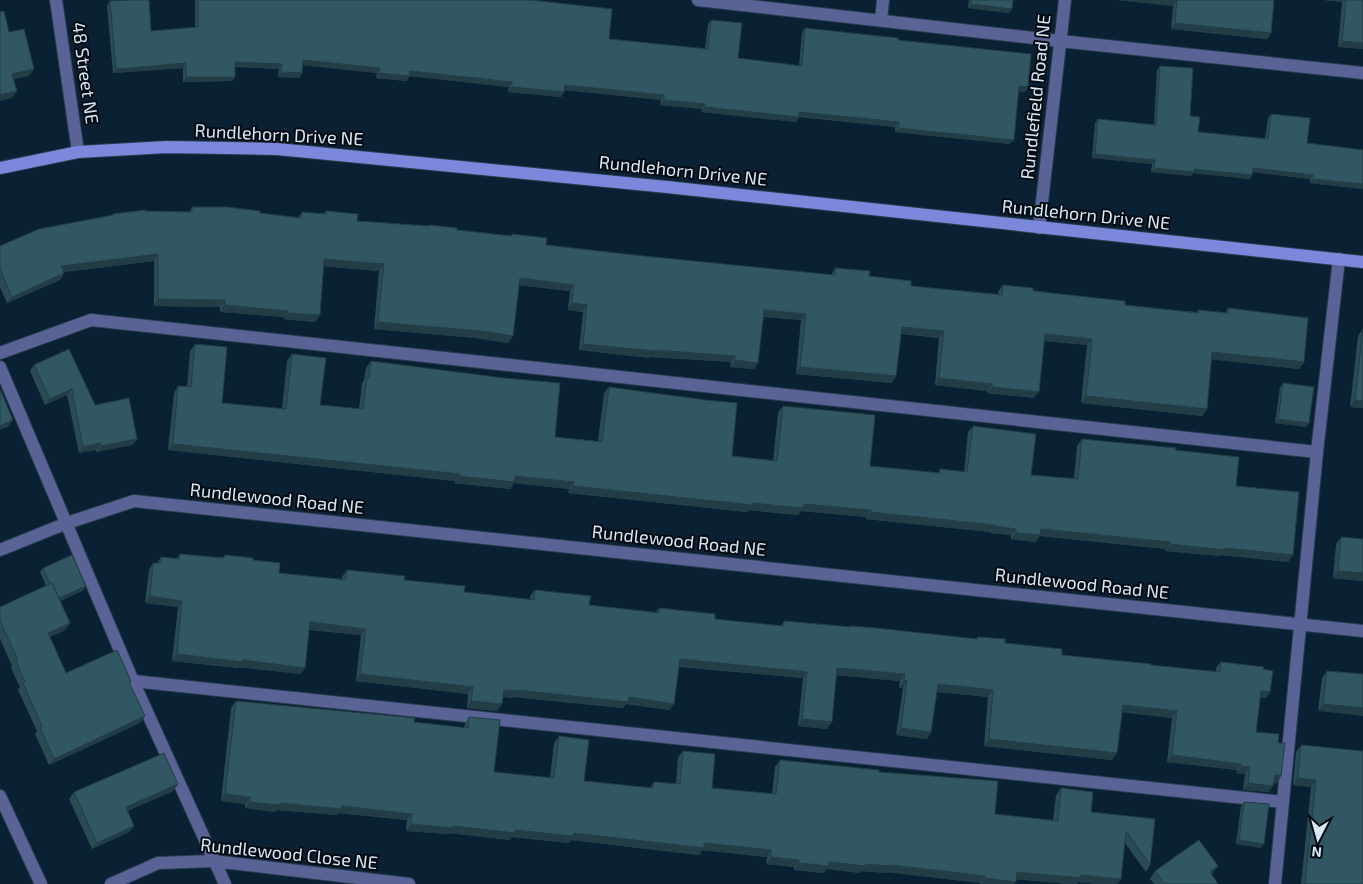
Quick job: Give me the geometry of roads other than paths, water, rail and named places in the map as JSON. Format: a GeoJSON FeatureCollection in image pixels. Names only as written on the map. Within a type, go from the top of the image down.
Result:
{"type":"FeatureCollection","features":[{"type":"Feature","properties":{"kind":"street","name":"48 Street NE"},"geometry":{"type":"LineString","coordinates":[[56,0],[78,152]]}},
{"type":"Feature","properties":{"kind":"street"},"geometry":{"type":"LineString","coordinates":[[698,0],[1363,73]]}},
{"type":"Feature","properties":{"kind":"street"},"geometry":{"type":"LineString","coordinates":[[881,20],[883,0]]}},
{"type":"Feature","properties":{"kind":"street","name":"Rundlefield Road NE"},"geometry":{"type":"LineString","coordinates":[[1040,228],[1065,0]]}},
{"type":"Feature","properties":{"kind":"street","name":"Rundlehorn Drive NE"},"geometry":{"type":"LineString","coordinates":[[0,168],[78,152],[167,147],[277,149],[667,186],[1363,262]]}},
{"type":"Feature","properties":{"kind":"street"},"geometry":{"type":"LineString","coordinates":[[1275,884],[1317,452],[1339,260]]}},
{"type":"Feature","properties":{"kind":"street"},"geometry":{"type":"LineString","coordinates":[[0,353],[91,320],[1317,452]]}},
{"type":"Feature","properties":{"kind":"street"},"geometry":{"type":"LineString","coordinates":[[0,366],[133,681],[225,884]]}},
{"type":"Feature","properties":{"kind":"street","name":"Rundlewood Road NE"},"geometry":{"type":"LineString","coordinates":[[0,550],[67,523],[134,501],[1363,631]]}},
{"type":"Feature","properties":{"kind":"street"},"geometry":{"type":"LineString","coordinates":[[133,681],[1282,802]]}},
{"type":"Feature","properties":{"kind":"street"},"geometry":{"type":"LineString","coordinates":[[0,796],[41,884]]}},
{"type":"Feature","properties":{"kind":"street","name":"Rundlewood Close NE"},"geometry":{"type":"LineString","coordinates":[[111,884],[158,863],[213,861],[409,884]]}}]}
